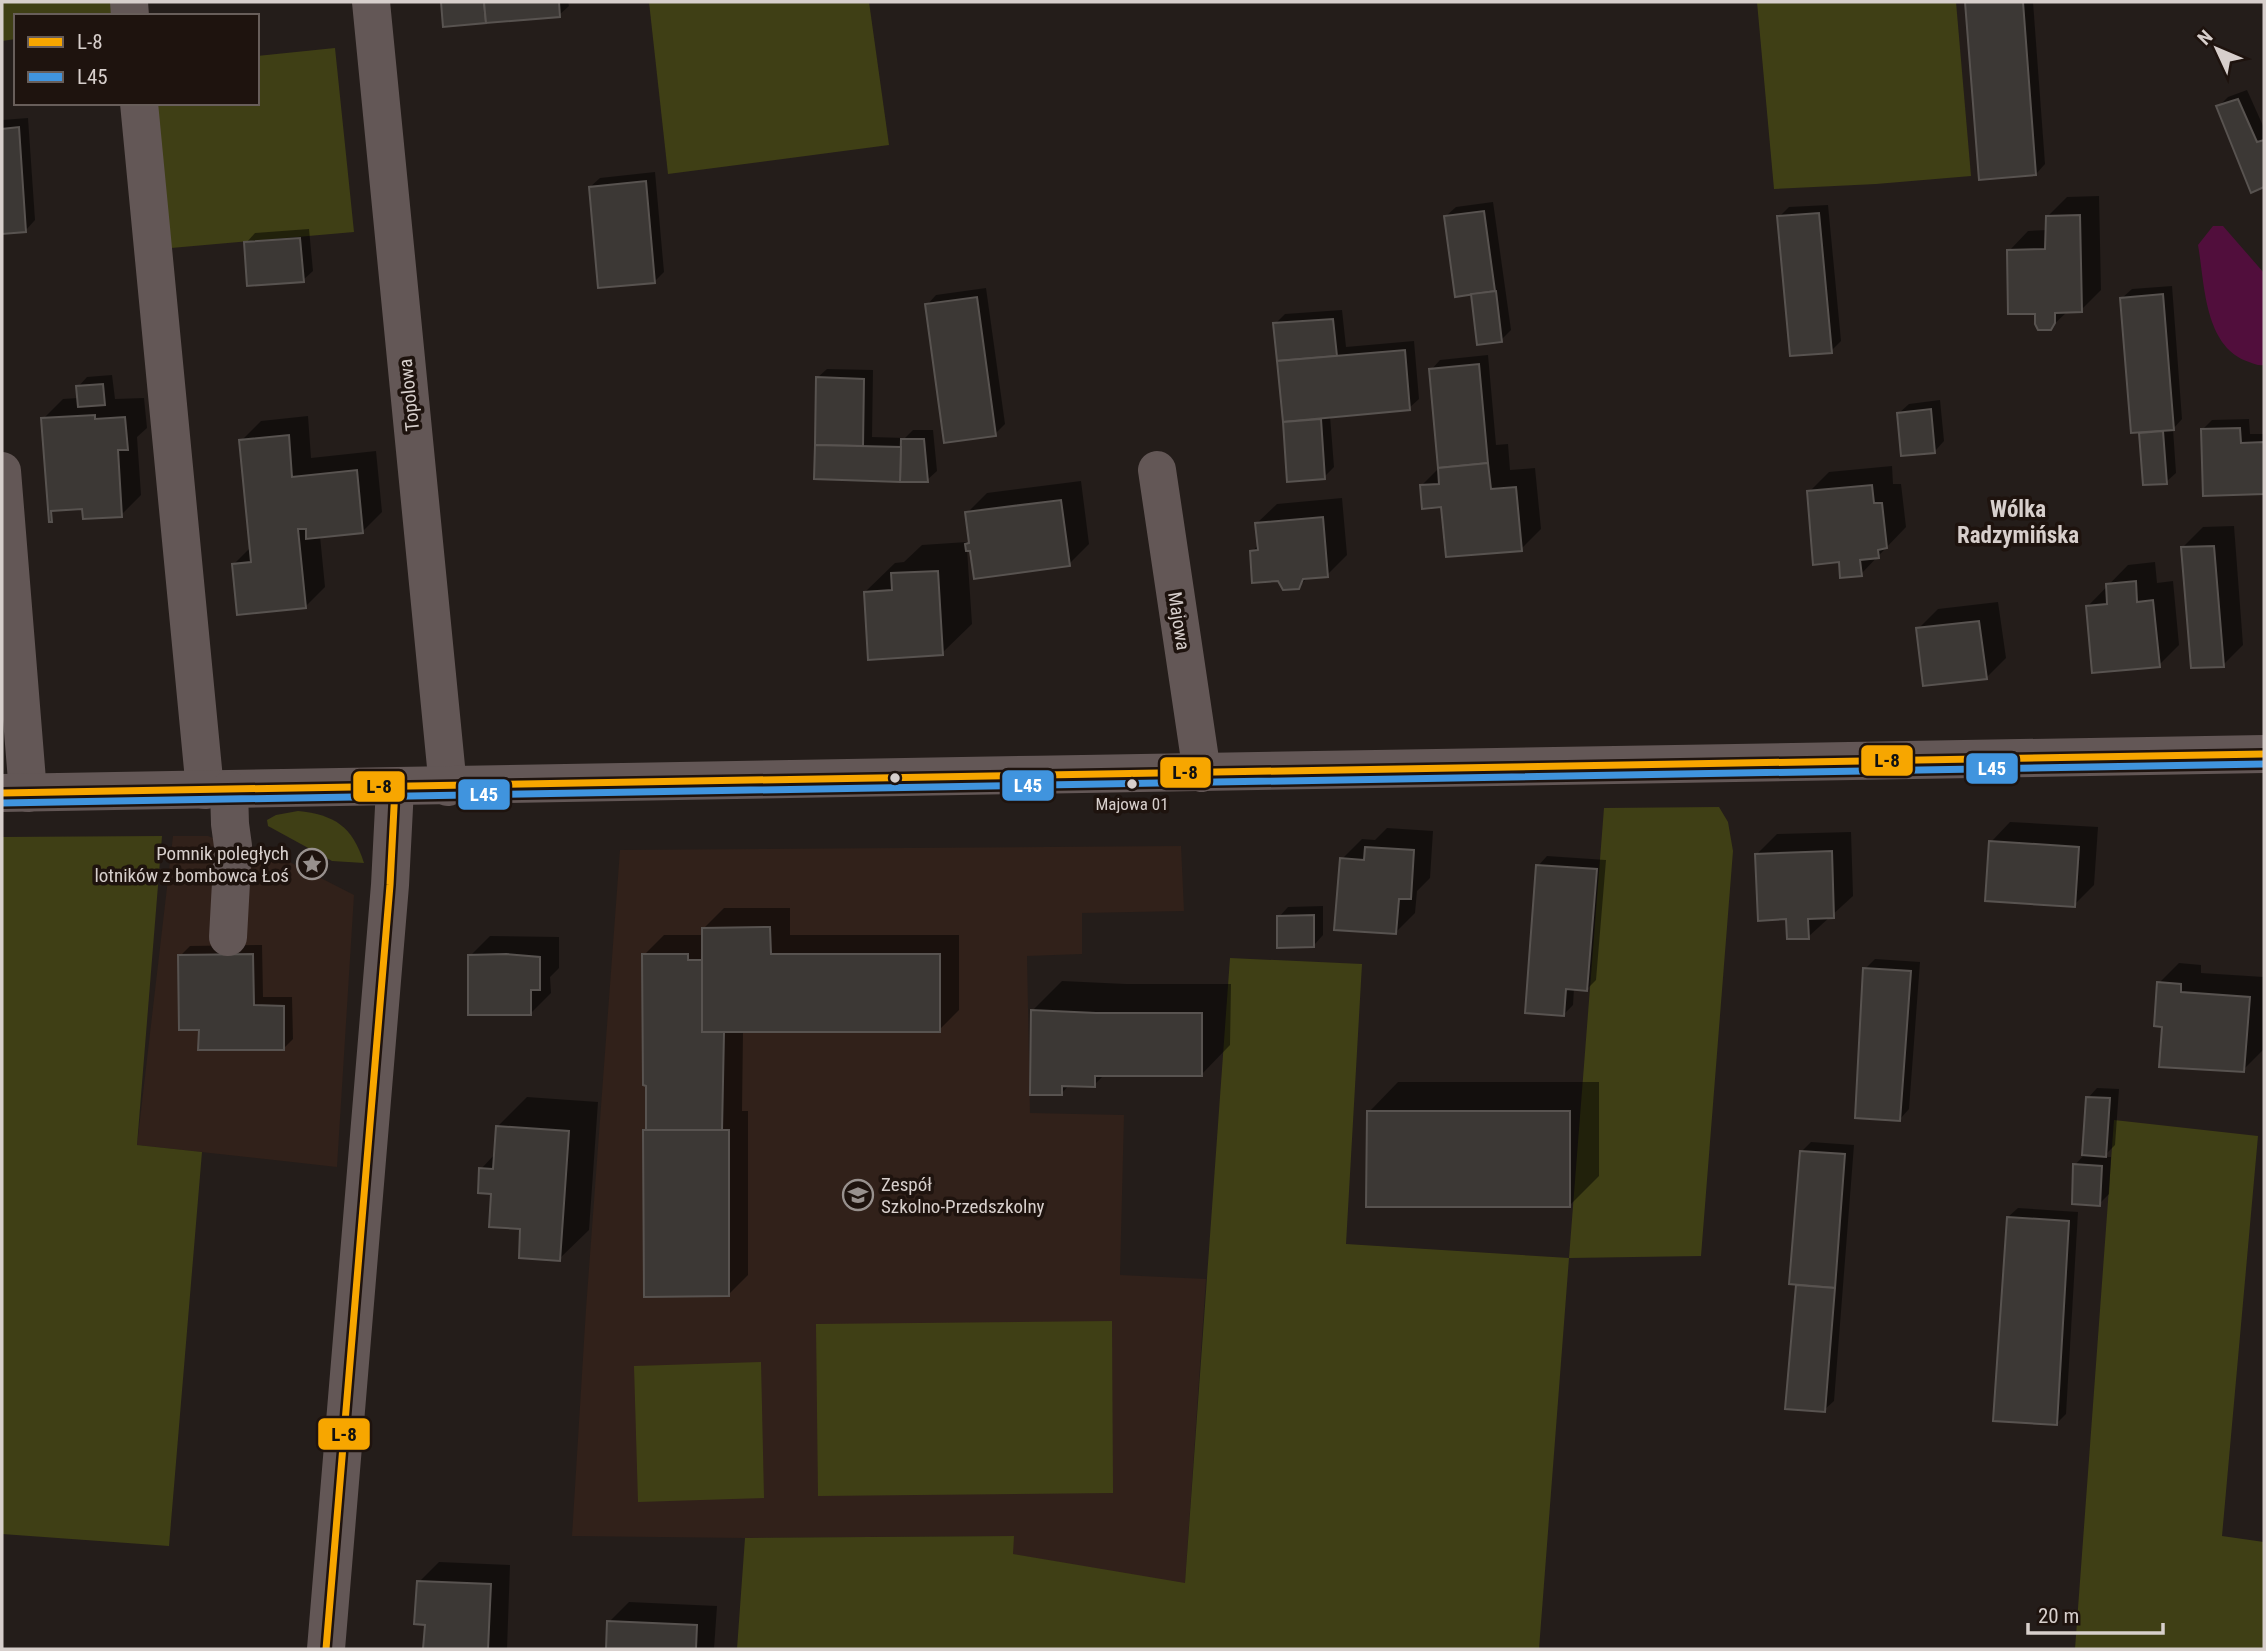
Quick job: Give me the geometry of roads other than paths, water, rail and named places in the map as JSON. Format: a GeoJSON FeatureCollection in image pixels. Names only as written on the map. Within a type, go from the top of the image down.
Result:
{"type":"FeatureCollection","features":[{"type":"Feature","properties":{"kind":"street","name":"Topolowa"},"geometry":{"type":"LineString","coordinates":[[371,2],[448,787]]}},
{"type":"Feature","properties":{"kind":"street"},"geometry":{"type":"LineString","coordinates":[[139,105],[217,790],[230,824],[233,846],[228,937]]}},
{"type":"Feature","properties":{"kind":"street","name":"Majowa"},"geometry":{"type":"LineString","coordinates":[[1157,470],[1202,772]]}},
{"type":"Feature","properties":{"kind":"street"},"geometry":{"type":"LineString","coordinates":[[2,471],[15,793],[395,788],[1819,759],[2264,754]]}},
{"type":"Feature","properties":{"kind":"street"},"geometry":{"type":"LineString","coordinates":[[326,1649],[389,899],[395,788]]}},
{"type":"Feature","properties":{"kind":"place","name":"Majowa 01"},"geometry":{"type":"Point","coordinates":[1132,784]}},
{"type":"Feature","properties":{"kind":"place","name":"Pomnik poległych lotników z bombowca Łoś"},"geometry":{"type":"Point","coordinates":[312,864]}},
{"type":"Feature","properties":{"kind":"place","name":"Zespół Szkolno-Przedszkolny"},"geometry":{"type":"Point","coordinates":[858,1195]}},
{"type":"Feature","properties":{"kind":"district","name":"Wólka Radzymińska"},"geometry":{"type":"Point","coordinates":[2018,522]}}]}
